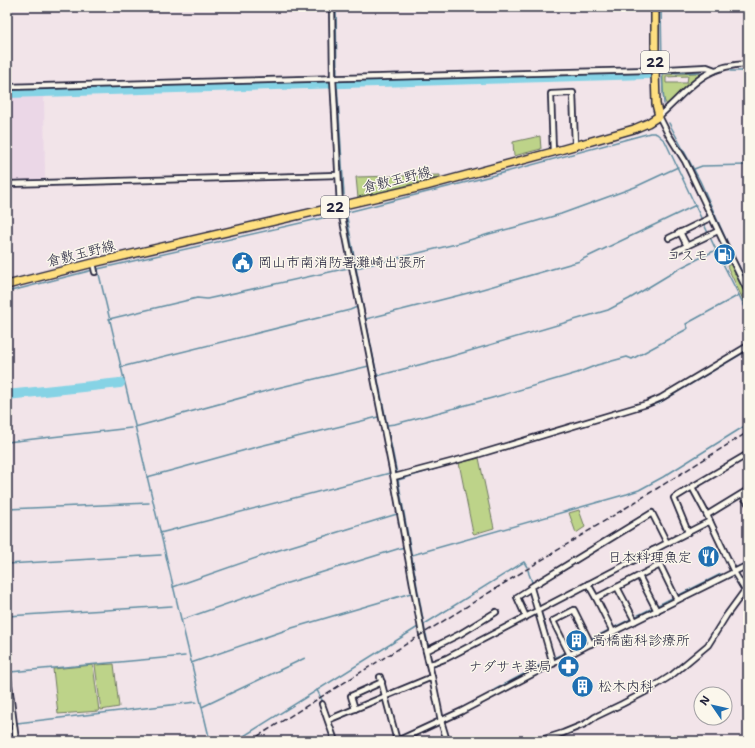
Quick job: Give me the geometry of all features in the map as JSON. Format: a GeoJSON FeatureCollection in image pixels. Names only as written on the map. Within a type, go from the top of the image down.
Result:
{"type":"FeatureCollection","features":[{"type":"Feature","properties":{"kind":"main road","name":"22"},"geometry":{"type":"LineString","coordinates":[[655,7],[659,69],[656,104],[658,116]]}},
{"type":"Feature","properties":{"kind":"main road","name":"倉敷玉野線"},"geometry":{"type":"LineString","coordinates":[[7,285],[94,268],[341,211],[641,126],[658,116]]}},
{"type":"Feature","properties":{"kind":"street"},"geometry":{"type":"LineString","coordinates":[[332,7],[335,79],[333,87],[341,211],[396,476],[420,622],[429,650],[432,677],[446,741]]}},
{"type":"Feature","properties":{"kind":"street"},"geometry":{"type":"LineString","coordinates":[[748,64],[733,65],[715,70],[697,80],[658,116],[685,161],[748,292]]}},
{"type":"Feature","properties":{"kind":"street"},"geometry":{"type":"LineString","coordinates":[[7,87],[335,79],[707,67],[715,70]]}},
{"type":"Feature","properties":{"kind":"street"},"geometry":{"type":"LineString","coordinates":[[553,152],[551,94],[574,93],[575,145]]}},
{"type":"Feature","properties":{"kind":"street"},"geometry":{"type":"LineString","coordinates":[[7,184],[338,175]]}},
{"type":"Feature","properties":{"kind":"street"},"geometry":{"type":"LineString","coordinates":[[669,238],[712,217]]}},
{"type":"Feature","properties":{"kind":"street"},"geometry":{"type":"LineString","coordinates":[[676,251],[718,231]]}},
{"type":"Feature","properties":{"kind":"street"},"geometry":{"type":"LineString","coordinates":[[680,232],[687,246]]}},
{"type":"Feature","properties":{"kind":"street"},"geometry":{"type":"LineString","coordinates":[[396,476],[473,456],[647,404],[662,398],[748,346]]}},
{"type":"Feature","properties":{"kind":"street"},"geometry":{"type":"LineString","coordinates":[[688,532],[674,498],[748,454]]}},
{"type":"Feature","properties":{"kind":"street"},"geometry":{"type":"LineString","coordinates":[[692,487],[734,572],[748,595]]}},
{"type":"Feature","properties":{"kind":"street"},"geometry":{"type":"LineString","coordinates":[[707,515],[748,490]]}},
{"type":"Feature","properties":{"kind":"street"},"geometry":{"type":"LineString","coordinates":[[742,494],[748,503]]}},
{"type":"Feature","properties":{"kind":"street"},"geometry":{"type":"LineString","coordinates":[[526,617],[517,597],[532,586],[652,513],[667,543]]}},
{"type":"Feature","properties":{"kind":"street"},"geometry":{"type":"LineString","coordinates":[[431,664],[448,658],[540,609],[589,586],[710,521]]}},
{"type":"Feature","properties":{"kind":"street"},"geometry":{"type":"LineString","coordinates":[[654,552],[676,598]]}},
{"type":"Feature","properties":{"kind":"street"},"geometry":{"type":"LineString","coordinates":[[596,598],[660,565]]}},
{"type":"Feature","properties":{"kind":"street"},"geometry":{"type":"LineString","coordinates":[[380,677],[397,741],[462,711],[509,687],[569,652],[655,608],[748,565]]}},
{"type":"Feature","properties":{"kind":"street"},"geometry":{"type":"LineString","coordinates":[[639,576],[655,608]]}},
{"type":"Feature","properties":{"kind":"street"},"geometry":{"type":"LineString","coordinates":[[530,581],[540,609],[553,661]]}},
{"type":"Feature","properties":{"kind":"street"},"geometry":{"type":"LineString","coordinates":[[589,586],[612,630]]}},
{"type":"Feature","properties":{"kind":"street"},"geometry":{"type":"LineString","coordinates":[[618,587],[634,619]]}},
{"type":"Feature","properties":{"kind":"street"},"geometry":{"type":"LineString","coordinates":[[538,741],[585,724],[595,716],[647,691],[672,675],[708,645],[726,616],[745,590]]}},
{"type":"Feature","properties":{"kind":"street"},"geometry":{"type":"LineString","coordinates":[[569,652],[553,621],[560,617],[574,610],[590,641]]}},
{"type":"Feature","properties":{"kind":"street"},"geometry":{"type":"LineString","coordinates":[[429,650],[460,634],[496,612]]}},
{"type":"Feature","properties":{"kind":"street"},"geometry":{"type":"LineString","coordinates":[[7,669],[10,712],[16,741]]}},
{"type":"Feature","properties":{"kind":"street"},"geometry":{"type":"LineString","coordinates":[[328,720],[432,677]]}},
{"type":"Feature","properties":{"kind":"street"},"geometry":{"type":"LineString","coordinates":[[355,709],[351,696],[382,682]]}},
{"type":"Feature","properties":{"kind":"street"},"geometry":{"type":"LineString","coordinates":[[322,704],[335,741]]}},
{"type":"Feature","properties":{"kind":"shaded area"},"geometry":{"type":"Polygon","coordinates":[[[44,95],[45,181],[7,182],[7,96],[44,95]]]}},
{"type":"Feature","properties":{"kind":"green space"},"geometry":{"type":"Polygon","coordinates":[[[701,74],[667,105],[663,95],[663,75],[701,74]],[[688,76],[666,77],[666,83],[687,83],[688,76]]]}},
{"type":"Feature","properties":{"kind":"green space"},"geometry":{"type":"Polygon","coordinates":[[[540,136],[541,149],[514,156],[513,142],[540,136]]]}},
{"type":"Feature","properties":{"kind":"green space"},"geometry":{"type":"Polygon","coordinates":[[[440,175],[440,177],[358,198],[356,177],[440,175]]]}},
{"type":"Feature","properties":{"kind":"green space"},"geometry":{"type":"Polygon","coordinates":[[[731,264],[748,295],[748,298],[745,293],[742,295],[748,310],[727,266],[731,264]]]}},
{"type":"Feature","properties":{"kind":"green space"},"geometry":{"type":"Polygon","coordinates":[[[479,458],[494,528],[474,534],[459,463],[479,458]]]}},
{"type":"Feature","properties":{"kind":"green space"},"geometry":{"type":"Polygon","coordinates":[[[579,510],[585,527],[576,533],[569,513],[579,510]]]}},
{"type":"Feature","properties":{"kind":"green space"},"geometry":{"type":"Polygon","coordinates":[[[114,664],[119,707],[101,710],[95,665],[114,664]]]}},
{"type":"Feature","properties":{"kind":"green space"},"geometry":{"type":"Polygon","coordinates":[[[93,665],[99,711],[58,714],[53,669],[93,665]]]}},
{"type":"Feature","properties":{"kind":"waterway"},"geometry":{"type":"LineString","coordinates":[[336,7],[337,83],[344,195]]}},
{"type":"Feature","properties":{"kind":"waterway"},"geometry":{"type":"LineString","coordinates":[[661,7],[662,68]]}},
{"type":"Feature","properties":{"kind":"waterway"},"geometry":{"type":"LineString","coordinates":[[730,71],[748,71]]}},
{"type":"Feature","properties":{"kind":"waterway"},"geometry":{"type":"LineString","coordinates":[[661,73],[701,72]]}},
{"type":"Feature","properties":{"kind":"waterway"},"geometry":{"type":"LineString","coordinates":[[7,93],[647,74]]}},
{"type":"Feature","properties":{"kind":"waterway"},"geometry":{"type":"LineString","coordinates":[[662,74],[664,104]]}},
{"type":"Feature","properties":{"kind":"waterway"},"geometry":{"type":"LineString","coordinates":[[669,123],[700,181],[733,255],[748,283]]}},
{"type":"Feature","properties":{"kind":"waterway"},"geometry":{"type":"LineString","coordinates":[[344,213],[654,133],[665,141],[716,250],[748,313]]}},
{"type":"Feature","properties":{"kind":"waterway"},"geometry":{"type":"LineString","coordinates":[[694,169],[702,166],[748,165]]}},
{"type":"Feature","properties":{"kind":"waterway"},"geometry":{"type":"LineString","coordinates":[[356,268],[460,243],[561,214],[635,187],[678,167]]}},
{"type":"Feature","properties":{"kind":"waterway"},"geometry":{"type":"LineString","coordinates":[[366,319],[472,292],[580,261],[696,205]]}},
{"type":"Feature","properties":{"kind":"waterway"},"geometry":{"type":"LineString","coordinates":[[346,212],[363,306],[397,474],[425,631]]}},
{"type":"Feature","properties":{"kind":"waterway"},"geometry":{"type":"LineString","coordinates":[[7,292],[89,271],[340,214]]}},
{"type":"Feature","properties":{"kind":"waterway"},"geometry":{"type":"LineString","coordinates":[[377,376],[449,357],[608,310],[682,267],[716,250]]}},
{"type":"Feature","properties":{"kind":"waterway"},"geometry":{"type":"LineString","coordinates":[[109,319],[197,298],[207,299],[348,268]]}},
{"type":"Feature","properties":{"kind":"waterway"},"geometry":{"type":"LineString","coordinates":[[98,270],[210,741]]}},
{"type":"Feature","properties":{"kind":"waterway"},"geometry":{"type":"LineString","coordinates":[[387,425],[492,398],[577,373],[597,365],[627,357],[632,359],[687,329],[686,324],[739,295]]}},
{"type":"Feature","properties":{"kind":"waterway"},"geometry":{"type":"LineString","coordinates":[[121,367],[357,307]]}},
{"type":"Feature","properties":{"kind":"waterway"},"geometry":{"type":"LineString","coordinates":[[484,455],[659,403],[748,350]]}},
{"type":"Feature","properties":{"kind":"waterway"},"geometry":{"type":"LineString","coordinates":[[135,427],[277,388],[369,366]]}},
{"type":"Feature","properties":{"kind":"waterway"},"geometry":{"type":"LineString","coordinates":[[7,395],[120,383]]}},
{"type":"Feature","properties":{"kind":"waterway"},"geometry":{"type":"LineString","coordinates":[[147,477],[260,446],[378,417]]}},
{"type":"Feature","properties":{"kind":"waterway"},"geometry":{"type":"LineString","coordinates":[[412,555],[639,490],[663,477],[748,424]]}},
{"type":"Feature","properties":{"kind":"waterway"},"geometry":{"type":"LineString","coordinates":[[7,442],[131,428]]}},
{"type":"Feature","properties":{"kind":"waterway"},"geometry":{"type":"LineString","coordinates":[[398,480],[469,459]]}},
{"type":"Feature","properties":{"kind":"waterway"},"geometry":{"type":"LineString","coordinates":[[160,533],[390,473]]}},
{"type":"Feature","properties":{"kind":"waterway"},"geometry":{"type":"LineString","coordinates":[[7,509],[149,503]]}},
{"type":"Feature","properties":{"kind":"waterway"},"geometry":{"type":"LineString","coordinates":[[173,587],[276,551],[397,514]]}},
{"type":"Feature","properties":{"kind":"waterway"},"geometry":{"type":"LineString","coordinates":[[540,612],[700,529]]}},
{"type":"Feature","properties":{"kind":"waterway"},"geometry":{"type":"LineString","coordinates":[[181,620],[281,585],[404,547]]}},
{"type":"Feature","properties":{"kind":"waterway"},"geometry":{"type":"LineString","coordinates":[[7,564],[161,555]]}},
{"type":"Feature","properties":{"kind":"waterway"},"geometry":{"type":"LineString","coordinates":[[423,625],[524,562],[527,567]]}},
{"type":"Feature","properties":{"kind":"waterway"},"geometry":{"type":"LineString","coordinates":[[735,568],[748,562]]}},
{"type":"Feature","properties":{"kind":"waterway"},"geometry":{"type":"LineString","coordinates":[[528,570],[540,608]]}},
{"type":"Feature","properties":{"kind":"waterway"},"geometry":{"type":"LineString","coordinates":[[677,596],[721,574]]}},
{"type":"Feature","properties":{"kind":"waterway"},"geometry":{"type":"LineString","coordinates":[[191,663],[292,628],[411,593]]}},
{"type":"Feature","properties":{"kind":"waterway"},"geometry":{"type":"LineString","coordinates":[[494,690],[674,597]]}},
{"type":"Feature","properties":{"kind":"waterway"},"geometry":{"type":"LineString","coordinates":[[7,616],[172,606]]}},
{"type":"Feature","properties":{"kind":"waterway"},"geometry":{"type":"LineString","coordinates":[[433,667],[537,614]]}},
{"type":"Feature","properties":{"kind":"waterway"},"geometry":{"type":"LineString","coordinates":[[542,614],[554,658]]}},
{"type":"Feature","properties":{"kind":"waterway"},"geometry":{"type":"LineString","coordinates":[[236,741],[418,627]]}},
{"type":"Feature","properties":{"kind":"waterway"},"geometry":{"type":"LineString","coordinates":[[426,634],[438,695]]}},
{"type":"Feature","properties":{"kind":"waterway"},"geometry":{"type":"LineString","coordinates":[[10,672],[185,656]]}},
{"type":"Feature","properties":{"kind":"waterway"},"geometry":{"type":"LineString","coordinates":[[202,707],[305,658]]}},
{"type":"Feature","properties":{"kind":"waterway"},"geometry":{"type":"LineString","coordinates":[[317,690],[323,702]]}},
{"type":"Feature","properties":{"kind":"waterway"},"geometry":{"type":"LineString","coordinates":[[7,694],[9,705]]}},
{"type":"Feature","properties":{"kind":"waterway"},"geometry":{"type":"LineString","coordinates":[[17,723],[196,702]]}},
{"type":"Feature","properties":{"kind":"waterway"},"geometry":{"type":"LineString","coordinates":[[10,718],[13,741]]}},
{"type":"Feature","properties":{"kind":"railway"},"geometry":{"type":"LineString","coordinates":[[250,741],[748,432]]}},
{"type":"Feature","properties":{"kind":"place","name":"コスモ"},"geometry":{"type":"Point","coordinates":[724,255]}},
{"type":"Feature","properties":{"kind":"place","name":"岡山市南消防署灘崎出張所"},"geometry":{"type":"Point","coordinates":[242,262]}},
{"type":"Feature","properties":{"kind":"place","name":"日本料理魚定"},"geometry":{"type":"Point","coordinates":[708,557]}},
{"type":"Feature","properties":{"kind":"place","name":"高橋歯科診療所"},"geometry":{"type":"Point","coordinates":[576,640]}},
{"type":"Feature","properties":{"kind":"place","name":"ナダサキ薬局"},"geometry":{"type":"Point","coordinates":[568,666]}},
{"type":"Feature","properties":{"kind":"place","name":"松木内科"},"geometry":{"type":"Point","coordinates":[583,686]}}]}
